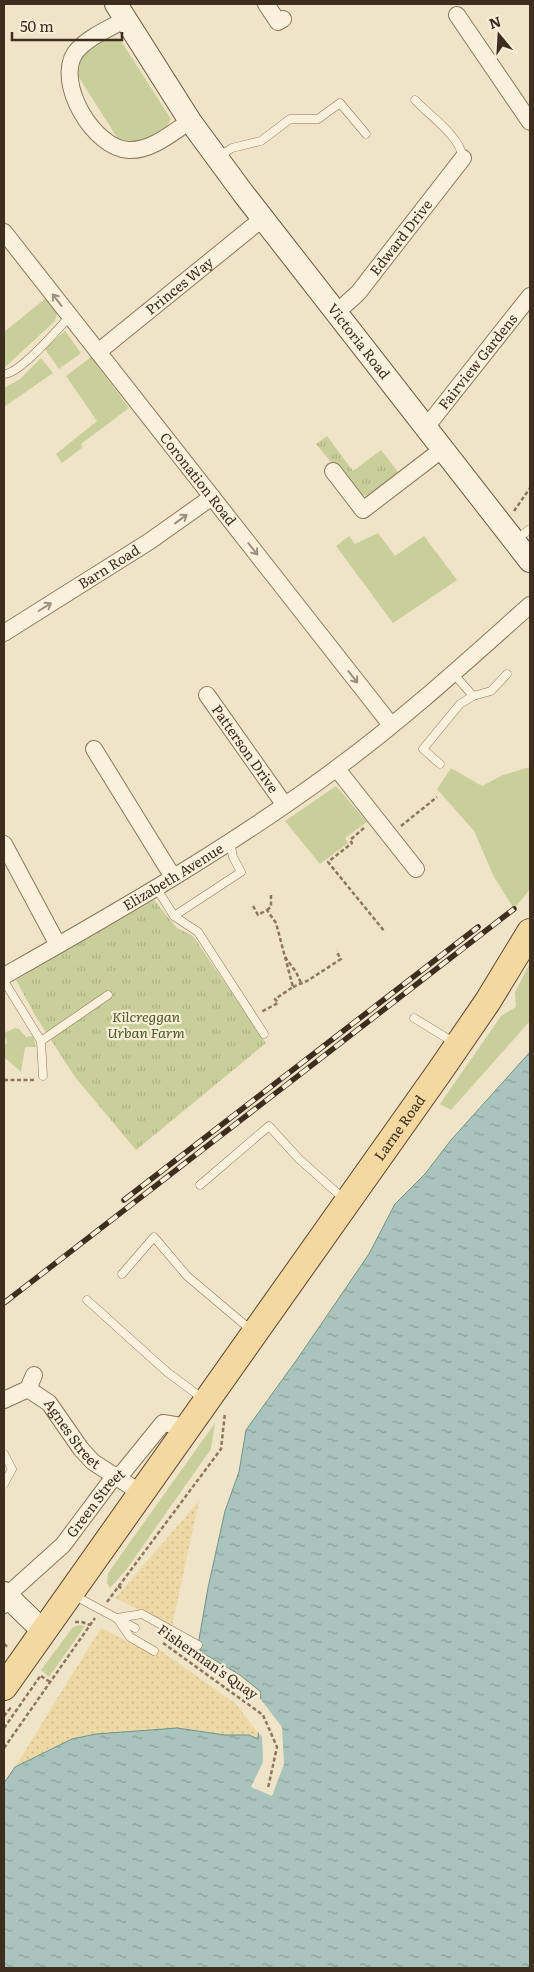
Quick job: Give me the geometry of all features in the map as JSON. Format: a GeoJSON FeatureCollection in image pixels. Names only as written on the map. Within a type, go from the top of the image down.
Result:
{"type":"FeatureCollection","features":[{"type":"Feature","properties":{"kind":"main road","name":"Larne Road"},"geometry":{"type":"LineString","coordinates":[[258,1326],[488,1001],[530,932]]}},
{"type":"Feature","properties":{"kind":"main road","name":"Green Street"},"geometry":{"type":"LineString","coordinates":[[4,1687],[188,1427],[216,1407],[258,1326]]}},
{"type":"Feature","properties":{"kind":"street"},"geometry":{"type":"LineString","coordinates":[[266,4],[278,22],[283,18]]}},
{"type":"Feature","properties":{"kind":"street","name":"Victoria Road"},"geometry":{"type":"LineString","coordinates":[[190,121],[154,144],[129,150],[108,144],[89,123],[71,89],[69,74],[71,61],[80,48],[121,11],[190,121],[262,219],[501,522],[523,535],[530,561]]}},
{"type":"Feature","properties":{"kind":"street"},"geometry":{"type":"LineString","coordinates":[[457,15],[530,122]]}},
{"type":"Feature","properties":{"kind":"street","name":"Edward Drive"},"geometry":{"type":"LineString","coordinates":[[336,313],[358,293],[463,158]]}},
{"type":"Feature","properties":{"kind":"street","name":"Princes Way"},"geometry":{"type":"LineString","coordinates":[[98,352],[262,219]]}},
{"type":"Feature","properties":{"kind":"street","name":"Coronation Road"},"geometry":{"type":"LineString","coordinates":[[4,232],[391,726]]}},
{"type":"Feature","properties":{"kind":"street","name":"Fairview Gardens"},"geometry":{"type":"LineString","coordinates":[[427,426],[530,296]]}},
{"type":"Feature","properties":{"kind":"street"},"geometry":{"type":"LineString","coordinates":[[333,471],[363,510],[444,448]]}},
{"type":"Feature","properties":{"kind":"street","name":"Barn Road"},"geometry":{"type":"LineString","coordinates":[[4,633],[150,541],[212,497]]}},
{"type":"Feature","properties":{"kind":"street","name":"Elizabeth Avenue"},"geometry":{"type":"LineString","coordinates":[[4,976],[157,889],[337,769],[391,726],[530,605]]}},
{"type":"Feature","properties":{"kind":"street","name":"Patterson Drive"},"geometry":{"type":"LineString","coordinates":[[207,695],[284,804]]}},
{"type":"Feature","properties":{"kind":"street"},"geometry":{"type":"LineString","coordinates":[[94,749],[173,877]]}},
{"type":"Feature","properties":{"kind":"street"},"geometry":{"type":"LineString","coordinates":[[337,769],[416,869]]}},
{"type":"Feature","properties":{"kind":"street"},"geometry":{"type":"LineString","coordinates":[[4,844],[58,945]]}},
{"type":"Feature","properties":{"kind":"street","name":"Agnes Street"},"geometry":{"type":"LineString","coordinates":[[4,1400],[31,1382],[81,1449],[93,1462],[141,1493]]}},
{"type":"Feature","properties":{"kind":"street","name":"Green Street"},"geometry":{"type":"LineString","coordinates":[[5,1599],[63,1545],[104,1489],[124,1470],[163,1423],[188,1427]]}},
{"type":"Feature","properties":{"kind":"street"},"geometry":{"type":"LineString","coordinates":[[5,1599],[44,1632]]}},
{"type":"Feature","properties":{"kind":"lane"},"geometry":{"type":"LineString","coordinates":[[415,100],[450,136],[462,152],[463,158]]}},
{"type":"Feature","properties":{"kind":"lane"},"geometry":{"type":"LineString","coordinates":[[217,158],[232,148],[261,141],[290,119],[318,119],[340,103],[366,134]]}},
{"type":"Feature","properties":{"kind":"lane"},"geometry":{"type":"LineString","coordinates":[[4,374],[9,374],[20,367],[70,316]]}},
{"type":"Feature","properties":{"kind":"lane"},"geometry":{"type":"LineString","coordinates":[[453,673],[473,696]]}},
{"type":"Feature","properties":{"kind":"lane"},"geometry":{"type":"LineString","coordinates":[[440,764],[423,749],[460,704],[473,696],[491,691],[507,674]]}},
{"type":"Feature","properties":{"kind":"lane"},"geometry":{"type":"LineString","coordinates":[[174,916],[241,872],[233,857],[230,840]]}},
{"type":"Feature","properties":{"kind":"lane"},"geometry":{"type":"LineString","coordinates":[[157,889],[174,916],[198,932],[264,1034]]}},
{"type":"Feature","properties":{"kind":"lane"},"geometry":{"type":"LineString","coordinates":[[4,981],[41,1041],[44,1076]]}},
{"type":"Feature","properties":{"kind":"lane"},"geometry":{"type":"LineString","coordinates":[[41,1041],[108,995]]}},
{"type":"Feature","properties":{"kind":"lane"},"geometry":{"type":"LineString","coordinates":[[414,1018],[457,1044]]}},
{"type":"Feature","properties":{"kind":"lane"},"geometry":{"type":"LineString","coordinates":[[200,1185],[269,1126],[299,1159],[347,1202]]}},
{"type":"Feature","properties":{"kind":"lane"},"geometry":{"type":"LineString","coordinates":[[122,1274],[154,1238],[187,1276],[258,1326]]}},
{"type":"Feature","properties":{"kind":"lane"},"geometry":{"type":"LineString","coordinates":[[87,1300],[167,1372],[216,1407]]}},
{"type":"Feature","properties":{"kind":"lane"},"geometry":{"type":"LineString","coordinates":[[4,1454],[12,1469],[4,1484]]}},
{"type":"Feature","properties":{"kind":"lane"},"geometry":{"type":"LineString","coordinates":[[71,1593],[135,1628]]}},
{"type":"Feature","properties":{"kind":"lane"},"geometry":{"type":"LineString","coordinates":[[117,1618],[142,1614],[198,1645]]}},
{"type":"Feature","properties":{"kind":"lane"},"geometry":{"type":"LineString","coordinates":[[117,1618],[130,1637],[154,1651]]}},
{"type":"Feature","properties":{"kind":"path"},"geometry":{"type":"LineString","coordinates":[[501,522],[513,513],[530,488]]}},
{"type":"Feature","properties":{"kind":"path"},"geometry":{"type":"LineString","coordinates":[[390,835],[437,797]]}},
{"type":"Feature","properties":{"kind":"path"},"geometry":{"type":"LineString","coordinates":[[376,819],[350,840],[352,843],[328,862],[385,932]]}},
{"type":"Feature","properties":{"kind":"path"},"geometry":{"type":"LineString","coordinates":[[253,906],[258,915],[267,910],[271,907],[271,895]]}},
{"type":"Feature","properties":{"kind":"path"},"geometry":{"type":"LineString","coordinates":[[267,910],[276,924],[293,987]]}},
{"type":"Feature","properties":{"kind":"path"},"geometry":{"type":"LineString","coordinates":[[253,1016],[278,1003],[275,999],[282,994],[341,959],[336,951]]}},
{"type":"Feature","properties":{"kind":"path"},"geometry":{"type":"LineString","coordinates":[[284,956],[296,972],[301,983]]}},
{"type":"Feature","properties":{"kind":"path"},"geometry":{"type":"LineString","coordinates":[[279,989],[282,994]]}},
{"type":"Feature","properties":{"kind":"path"},"geometry":{"type":"LineString","coordinates":[[4,1080],[37,1080],[44,1076]]}},
{"type":"Feature","properties":{"kind":"path"},"geometry":{"type":"LineString","coordinates":[[4,1748],[101,1609],[221,1449],[216,1407]]}},
{"type":"Feature","properties":{"kind":"path"},"geometry":{"type":"LineString","coordinates":[[118,1586],[123,1589]]}},
{"type":"Feature","properties":{"kind":"path","name":"Fisherman's Quay"},"geometry":{"type":"LineString","coordinates":[[160,1642],[215,1679],[263,1716],[277,1747],[268,1788]]}},
{"type":"Feature","properties":{"kind":"path"},"geometry":{"type":"LineString","coordinates":[[36,1672],[50,1682]]}},
{"type":"Feature","properties":{"kind":"path"},"geometry":{"type":"LineString","coordinates":[[4,1728],[41,1675]]}},
{"type":"Feature","properties":{"kind":"green space"},"geometry":{"type":"Polygon","coordinates":[[[116,38],[121,41],[171,119],[166,128],[150,138],[131,142],[118,139],[78,76],[81,57],[106,40],[116,38]]]}},
{"type":"Feature","properties":{"kind":"green space"},"geometry":{"type":"Polygon","coordinates":[[[46,298],[57,313],[55,321],[4,368],[4,332],[46,298]]]}},
{"type":"Feature","properties":{"kind":"green space"},"geometry":{"type":"Polygon","coordinates":[[[65,331],[81,353],[59,369],[44,348],[65,331]]]}},
{"type":"Feature","properties":{"kind":"green space"},"geometry":{"type":"Polygon","coordinates":[[[91,357],[129,408],[81,444],[83,447],[62,463],[56,454],[97,421],[66,376],[91,357]]]}},
{"type":"Feature","properties":{"kind":"green space"},"geometry":{"type":"Polygon","coordinates":[[[41,358],[53,373],[4,407],[4,388],[20,379],[41,358]]]}},
{"type":"Feature","properties":{"kind":"green space"},"geometry":{"type":"Polygon","coordinates":[[[327,436],[353,471],[381,450],[398,472],[368,495],[362,496],[356,492],[316,444],[327,436]]]}},
{"type":"Feature","properties":{"kind":"green space"},"geometry":{"type":"Polygon","coordinates":[[[378,533],[395,556],[424,536],[457,580],[393,623],[336,546],[349,536],[355,544],[378,533]]]}},
{"type":"Feature","properties":{"kind":"green space"},"geometry":{"type":"Polygon","coordinates":[[[530,767],[530,889],[514,909],[494,877],[474,831],[437,789],[451,768],[482,786],[503,775],[530,767]]]}},
{"type":"Feature","properties":{"kind":"green space"},"geometry":{"type":"Polygon","coordinates":[[[336,786],[367,822],[345,838],[348,843],[320,864],[285,821],[336,786]]]}},
{"type":"Feature","properties":{"kind":"green space","name":"Kilcreggan Urban Farm"},"geometry":{"type":"Polygon","coordinates":[[[154,900],[177,928],[193,936],[266,1043],[136,1150],[75,1077],[36,1017],[16,980],[154,900]]]}},
{"type":"Feature","properties":{"kind":"green space"},"geometry":{"type":"Polygon","coordinates":[[[530,963],[530,1021],[451,1110],[440,1104],[501,1016],[516,1007],[515,992],[530,963]]]}},
{"type":"Feature","properties":{"kind":"green space"},"geometry":{"type":"Polygon","coordinates":[[[15,1028],[19,1029],[26,1037],[33,1036],[36,1047],[25,1047],[21,1072],[4,1057],[4,1045],[7,1043],[4,1033],[15,1028]]]}},
{"type":"Feature","properties":{"kind":"green space"},"geometry":{"type":"Polygon","coordinates":[[[215,1423],[211,1449],[126,1570],[110,1588],[107,1583],[108,1573],[215,1423]]]}},
{"type":"Feature","properties":{"kind":"green space"},"geometry":{"type":"Polygon","coordinates":[[[85,1626],[49,1677],[41,1670],[73,1627],[85,1626]]]}},
{"type":"Feature","properties":{"kind":"sand"},"geometry":{"type":"Polygon","coordinates":[[[199,1501],[172,1626],[115,1598],[123,1589],[199,1501]]]}},
{"type":"Feature","properties":{"kind":"sand"},"geometry":{"type":"Polygon","coordinates":[[[101,1628],[151,1654],[157,1648],[236,1704],[258,1733],[258,1739],[249,1735],[225,1735],[72,1739],[15,1767],[101,1628]]]}},
{"type":"Feature","properties":{"kind":"water"},"geometry":{"type":"Polygon","coordinates":[[[530,1052],[530,1968],[4,1968],[4,1783],[15,1767],[72,1739],[96,1734],[177,1728],[225,1735],[249,1735],[258,1739],[261,1692],[240,1675],[201,1652],[198,1645],[225,1511],[239,1472],[246,1430],[369,1254],[395,1204],[425,1174],[451,1140],[530,1052]]]}},
{"type":"Feature","properties":{"kind":"pier"},"geometry":{"type":"Polygon","coordinates":[[[259,1697],[282,1727],[284,1764],[272,1796],[251,1787],[263,1762],[262,1737],[256,1730],[259,1697]]]}},
{"type":"Feature","properties":{"kind":"railway"},"geometry":{"type":"LineString","coordinates":[[4,1303],[514,909]]}},
{"type":"Feature","properties":{"kind":"railway"},"geometry":{"type":"LineString","coordinates":[[124,1200],[478,927]]}}]}
